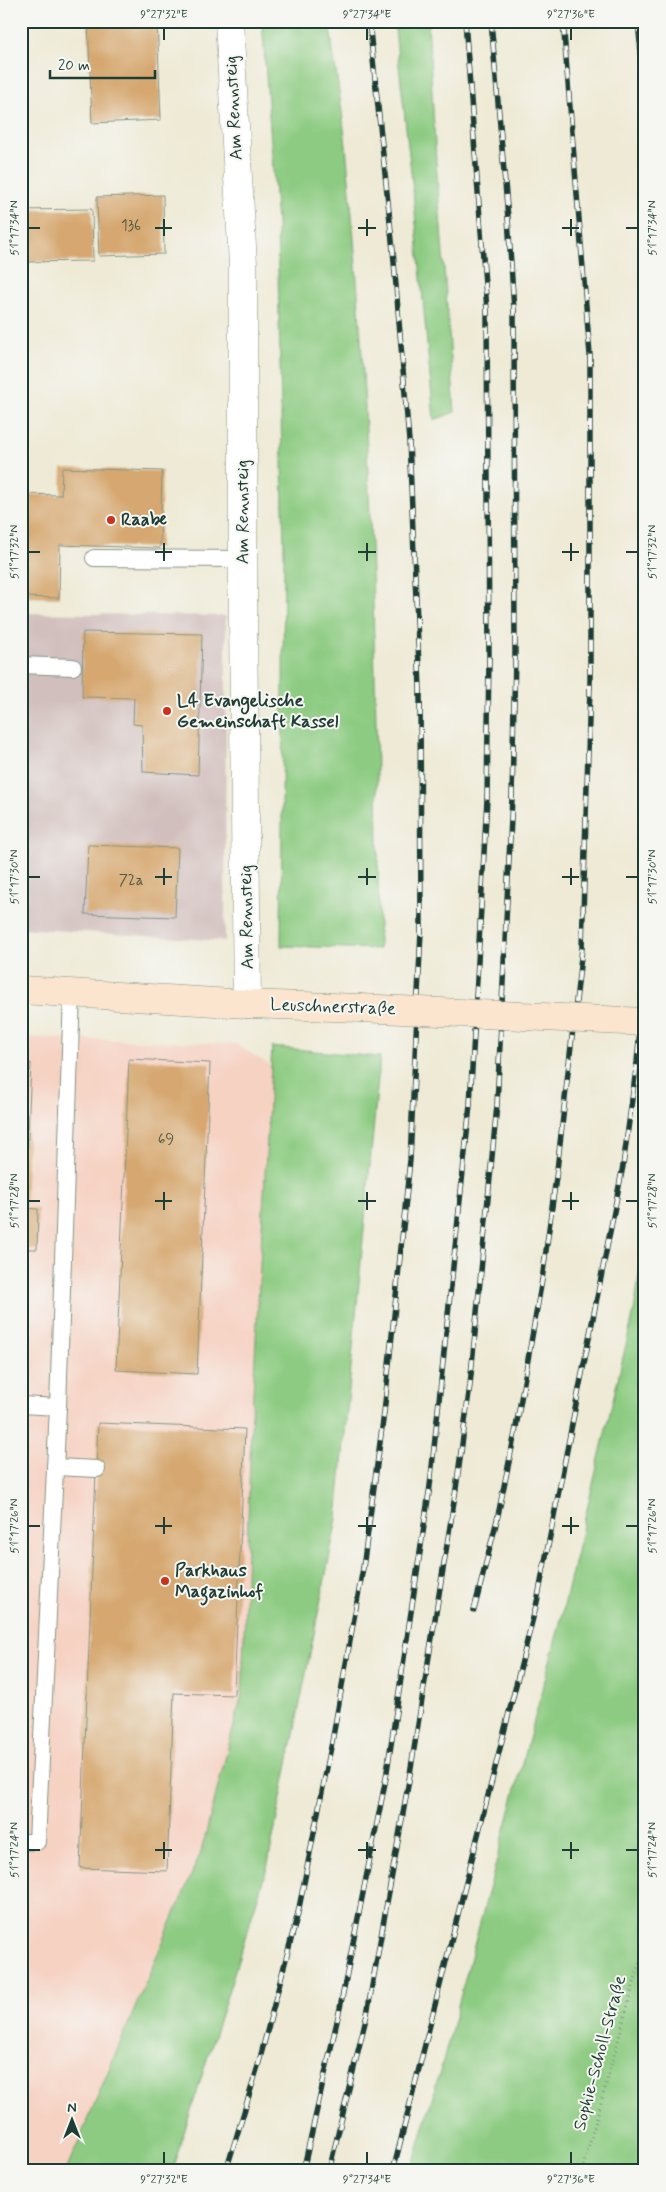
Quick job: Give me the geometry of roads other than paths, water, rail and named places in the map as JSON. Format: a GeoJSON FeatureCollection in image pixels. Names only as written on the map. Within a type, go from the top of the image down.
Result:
{"type":"FeatureCollection","features":[{"type":"Feature","properties":{"kind":"main road","name":"Leuschnerstraße"},"geometry":{"type":"LineString","coordinates":[[21,990],[248,1004],[645,1022]]}},
{"type":"Feature","properties":{"kind":"street","name":"Am Rennsteig"},"geometry":{"type":"LineString","coordinates":[[229,21],[243,264],[248,1004]]}},
{"type":"Feature","properties":{"kind":"lane"},"geometry":{"type":"LineString","coordinates":[[94,558],[244,559]]}},
{"type":"Feature","properties":{"kind":"lane"},"geometry":{"type":"LineString","coordinates":[[21,664],[73,667]]}},
{"type":"Feature","properties":{"kind":"lane"},"geometry":{"type":"LineString","coordinates":[[21,1842],[37,1842],[58,1407],[72,993]]}},
{"type":"Feature","properties":{"kind":"lane"},"geometry":{"type":"LineString","coordinates":[[21,1405],[58,1407]]}},
{"type":"Feature","properties":{"kind":"lane"},"geometry":{"type":"LineString","coordinates":[[55,1467],[97,1469]]}},
{"type":"Feature","properties":{"kind":"railway"},"geometry":{"type":"LineString","coordinates":[[226,2171],[258,2066],[298,1913],[332,1742],[363,1568],[384,1413],[410,1160],[421,931],[420,688],[409,441],[393,250],[369,21]]}},
{"type":"Feature","properties":{"kind":"railway"},"geometry":{"type":"LineString","coordinates":[[303,2171],[340,2008],[386,1778],[430,1486],[470,1105],[487,799],[489,658],[487,310],[465,21]]}},
{"type":"Feature","properties":{"kind":"railway"},"geometry":{"type":"LineString","coordinates":[[329,2171],[367,2014],[409,1780],[456,1489],[470,1385],[497,1105],[512,798],[515,656],[514,310],[491,21]]}},
{"type":"Feature","properties":{"kind":"railway"},"geometry":{"type":"LineString","coordinates":[[474,1610],[497,1520],[515,1433],[542,1280],[557,1170],[582,948],[590,687],[590,355],[563,21]]}},
{"type":"Feature","properties":{"kind":"railway"},"geometry":{"type":"LineString","coordinates":[[638,21],[645,96]]}},
{"type":"Feature","properties":{"kind":"railway"},"geometry":{"type":"LineString","coordinates":[[393,2171],[537,1602],[623,1166],[637,1062],[645,977]]}},
{"type":"Feature","properties":{"kind":"place","name":"Raabe"},"geometry":{"type":"Point","coordinates":[111,520]}},
{"type":"Feature","properties":{"kind":"place","name":"L4 Evangelische Gemeinschaft Kassel"},"geometry":{"type":"Point","coordinates":[167,711]}},
{"type":"Feature","properties":{"kind":"place","name":"Parkhaus Magazinhof"},"geometry":{"type":"Point","coordinates":[165,1581]}}]}
